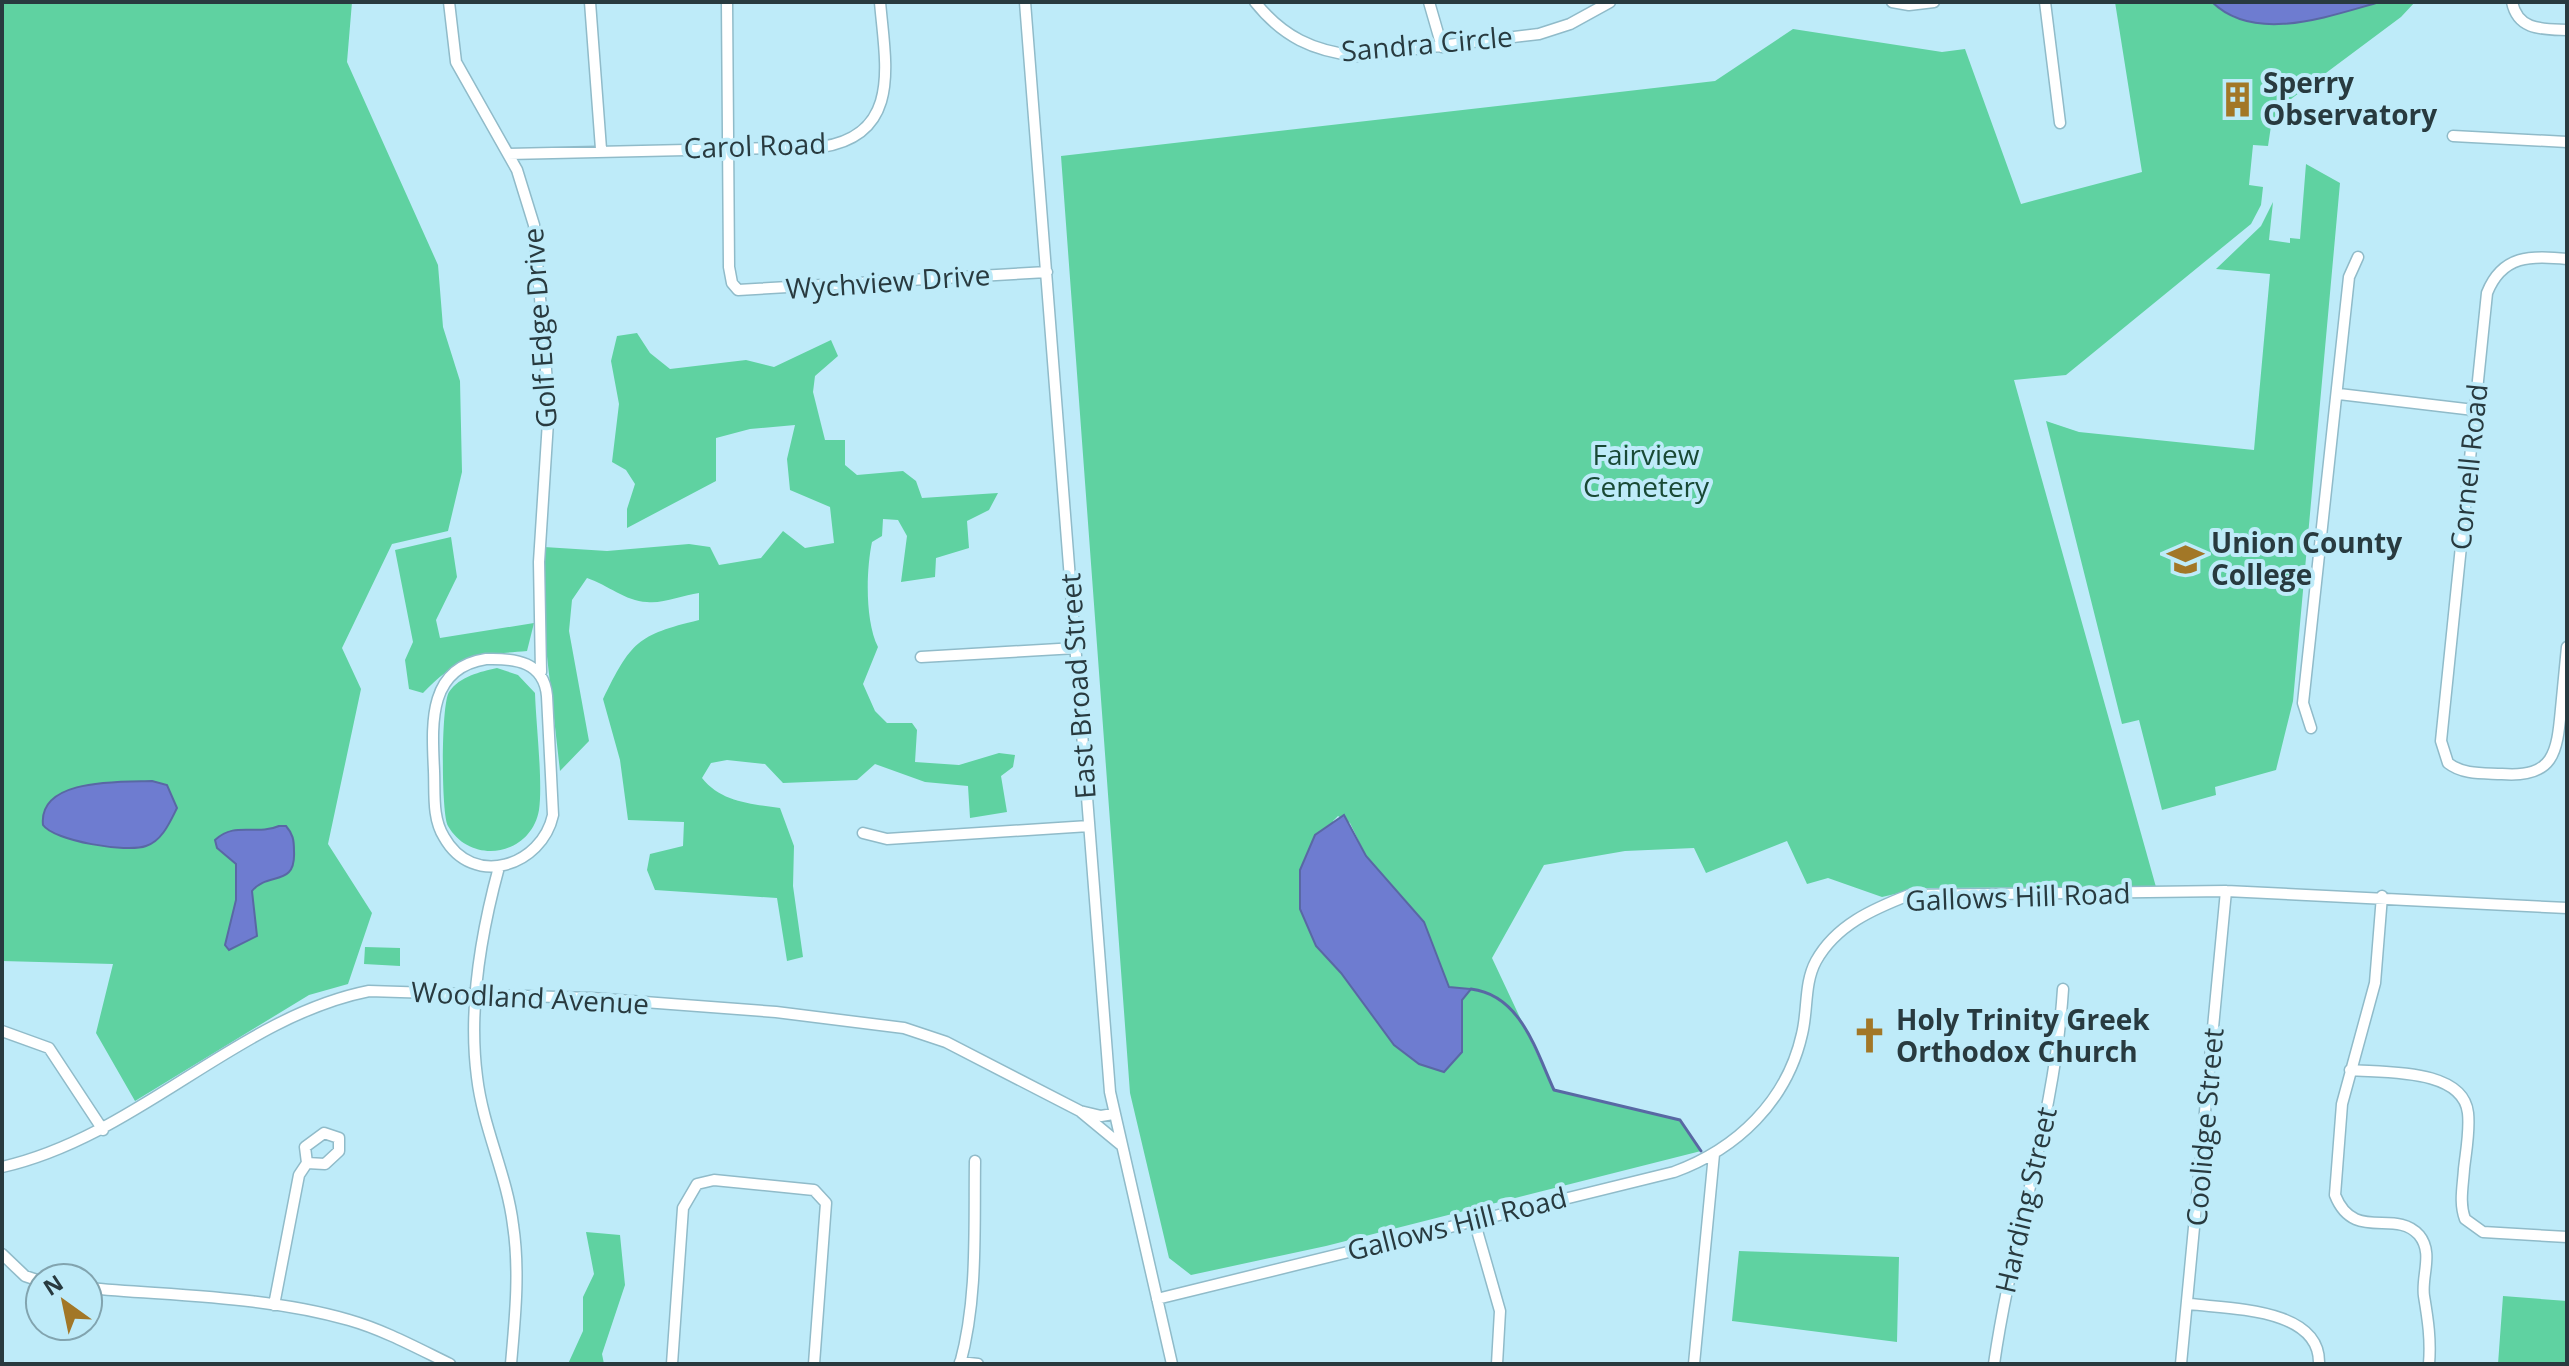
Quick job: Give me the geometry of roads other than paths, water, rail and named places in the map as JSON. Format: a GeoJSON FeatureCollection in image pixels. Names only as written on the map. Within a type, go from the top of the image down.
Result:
{"type":"FeatureCollection","features":[{"type":"Feature","properties":{"kind":"street","name":"Golf Edge Drive"},"geometry":{"type":"LineString","coordinates":[[449,2],[452,42],[459,70],[508,154],[527,195],[534,225],[549,406],[539,562],[541,672]]}},
{"type":"Feature","properties":{"kind":"street"},"geometry":{"type":"LineString","coordinates":[[590,2],[601,149]]}},
{"type":"Feature","properties":{"kind":"street"},"geometry":{"type":"LineString","coordinates":[[727,2],[728,148]]}},
{"type":"Feature","properties":{"kind":"street","name":"Carol Road"},"geometry":{"type":"LineString","coordinates":[[508,154],[601,149],[835,145],[866,127],[879,110],[885,90],[880,2]]}},
{"type":"Feature","properties":{"kind":"street","name":"East Broad Street"},"geometry":{"type":"LineString","coordinates":[[1025,2],[1113,1114],[1172,1364]]}},
{"type":"Feature","properties":{"kind":"street","name":"Sandra Circle"},"geometry":{"type":"LineString","coordinates":[[1255,2],[1293,39],[1332,53],[1357,56],[1539,34],[1570,24],[1610,2]]}},
{"type":"Feature","properties":{"kind":"street"},"geometry":{"type":"LineString","coordinates":[[1429,2],[1442,47]]}},
{"type":"Feature","properties":{"kind":"street"},"geometry":{"type":"LineString","coordinates":[[1892,2],[1909,5],[1934,2]]}},
{"type":"Feature","properties":{"kind":"street"},"geometry":{"type":"LineString","coordinates":[[2045,2],[2060,123]]}},
{"type":"Feature","properties":{"kind":"street"},"geometry":{"type":"LineString","coordinates":[[2512,2],[2517,16],[2527,26],[2567,30]]}},
{"type":"Feature","properties":{"kind":"street"},"geometry":{"type":"LineString","coordinates":[[2453,136],[2567,142]]}},
{"type":"Feature","properties":{"kind":"street","name":"Wychview Drive"},"geometry":{"type":"LineString","coordinates":[[728,148],[732,283],[738,290],[1047,272]]}},
{"type":"Feature","properties":{"kind":"street"},"geometry":{"type":"LineString","coordinates":[[2311,728],[2303,703],[2339,394],[2349,277],[2358,257]]}},
{"type":"Feature","properties":{"kind":"street","name":"Cornell Road"},"geometry":{"type":"LineString","coordinates":[[2567,259],[2524,257],[2504,267],[2491,283],[2474,410],[2442,738],[2444,757],[2462,771],[2519,775],[2540,769],[2552,757],[2558,742],[2567,647]]}},
{"type":"Feature","properties":{"kind":"street"},"geometry":{"type":"LineString","coordinates":[[2339,394],[2474,410]]}},
{"type":"Feature","properties":{"kind":"street"},"geometry":{"type":"LineString","coordinates":[[921,657],[1076,648]]}},
{"type":"Feature","properties":{"kind":"street"},"geometry":{"type":"LineString","coordinates":[[480,660],[521,662],[541,672],[547,696],[551,827],[529,856],[499,867],[464,858],[450,847],[438,825],[432,722],[435,702],[452,675],[480,660]]}},
{"type":"Feature","properties":{"kind":"street"},"geometry":{"type":"LineString","coordinates":[[863,833],[887,839],[1089,826]]}},
{"type":"Feature","properties":{"kind":"street"},"geometry":{"type":"LineString","coordinates":[[499,867],[484,935],[476,995],[477,1076],[513,1223],[517,1286],[511,1364]]}},
{"type":"Feature","properties":{"kind":"street","name":"Gallows Hill Road"},"geometry":{"type":"LineString","coordinates":[[1157,1299],[1674,1172],[1714,1154],[1757,1120],[1781,1088],[1797,1052],[1815,963],[1835,935],[1880,905],[1909,895],[2226,891],[2382,896],[2567,908]]}},
{"type":"Feature","properties":{"kind":"street","name":"Coolidge Street"},"geometry":{"type":"LineString","coordinates":[[2181,1364],[2190,1304],[2226,891]]}},
{"type":"Feature","properties":{"kind":"street"},"geometry":{"type":"LineString","coordinates":[[2382,896],[2375,983],[2342,1104],[2335,1195],[2354,1219],[2405,1226],[2424,1242],[2427,1254],[2424,1296],[2431,1337],[2429,1364]]}},
{"type":"Feature","properties":{"kind":"street","name":"Harding Street"},"geometry":{"type":"LineString","coordinates":[[1994,1364],[2004,1294],[2055,1071],[2063,989]]}},
{"type":"Feature","properties":{"kind":"street","name":"Woodland Avenue"},"geometry":{"type":"LineString","coordinates":[[2,1167],[39,1158],[103,1130],[271,1029],[341,996],[369,991],[591,998],[776,1012],[904,1028],[946,1042],[1080,1111],[1121,1145]]}},
{"type":"Feature","properties":{"kind":"street"},"geometry":{"type":"LineString","coordinates":[[2,1031],[49,1048],[103,1130]]}},
{"type":"Feature","properties":{"kind":"street"},"geometry":{"type":"LineString","coordinates":[[2350,1070],[2437,1079],[2452,1086],[2463,1099],[2468,1115],[2461,1202],[2465,1219],[2483,1232],[2567,1237]]}},
{"type":"Feature","properties":{"kind":"street","name":"Woodland Avenue"},"geometry":{"type":"LineString","coordinates":[[1080,1111],[1101,1116],[1113,1114]]}},
{"type":"Feature","properties":{"kind":"street"},"geometry":{"type":"LineString","coordinates":[[1694,1364],[1714,1154]]}},
{"type":"Feature","properties":{"kind":"street"},"geometry":{"type":"LineString","coordinates":[[975,1161],[974,1261],[969,1328],[960,1363],[978,1364]]}},
{"type":"Feature","properties":{"kind":"street"},"geometry":{"type":"LineString","coordinates":[[274,1305],[299,1175],[307,1163]]}},
{"type":"Feature","properties":{"kind":"street"},"geometry":{"type":"LineString","coordinates":[[672,1364],[683,1208],[691,1190],[705,1180],[814,1190],[824,1198],[828,1209],[814,1364]]}},
{"type":"Feature","properties":{"kind":"street"},"geometry":{"type":"LineString","coordinates":[[1474,1220],[1500,1311],[1497,1364]]}},
{"type":"Feature","properties":{"kind":"street"},"geometry":{"type":"LineString","coordinates":[[2,1255],[24,1275]]}},
{"type":"Feature","properties":{"kind":"street"},"geometry":{"type":"LineString","coordinates":[[104,1289],[274,1305],[376,1329],[450,1364]]}},
{"type":"Feature","properties":{"kind":"street"},"geometry":{"type":"LineString","coordinates":[[2190,1304],[2259,1312],[2303,1327],[2318,1345],[2319,1364]]}},
{"type":"Feature","properties":{"kind":"water"},"geometry":{"type":"Polygon","coordinates":[[[2212,2],[2380,2],[2316,19],[2271,24],[2249,22],[2229,15],[2212,2]]]}},
{"type":"Feature","properties":{"kind":"water"},"geometry":{"type":"Polygon","coordinates":[[[152,781],[167,785],[177,808],[152,844],[123,848],[92,844],[61,836],[43,825],[45,810],[53,798],[67,791],[102,783],[152,781]]]}},
{"type":"Feature","properties":{"kind":"water"},"geometry":{"type":"Polygon","coordinates":[[[1344,815],[1366,856],[1424,922],[1449,987],[1471,989],[1462,1000],[1462,1052],[1444,1072],[1419,1064],[1394,1045],[1341,973],[1316,946],[1300,909],[1300,870],[1315,835],[1344,815]]]}},
{"type":"Feature","properties":{"kind":"water"},"geometry":{"type":"Polygon","coordinates":[[[286,826],[293,837],[291,870],[286,875],[258,885],[252,891],[257,936],[229,950],[225,945],[236,900],[236,864],[217,848],[215,840],[230,831],[286,826]]]}},
{"type":"Feature","properties":{"kind":"waterway"},"geometry":{"type":"LineString","coordinates":[[1471,989],[1488,993],[1514,1013],[1533,1042],[1554,1090],[1680,1120],[1701,1151]]}},
{"type":"Feature","properties":{"kind":"place","name":"Sperry Observatory"},"geometry":{"type":"Point","coordinates":[2237,99]}},
{"type":"Feature","properties":{"kind":"place","name":"Union County College"},"geometry":{"type":"Point","coordinates":[2185,559]}},
{"type":"Feature","properties":{"kind":"place","name":"Holy Trinity Greek Orthodox Church"},"geometry":{"type":"Point","coordinates":[1870,1036]}},
{"type":"Feature","properties":{"kind":"park label","name":"Fairview Cemetery"},"geometry":{"type":"Point","coordinates":[1646,471]}}]}
